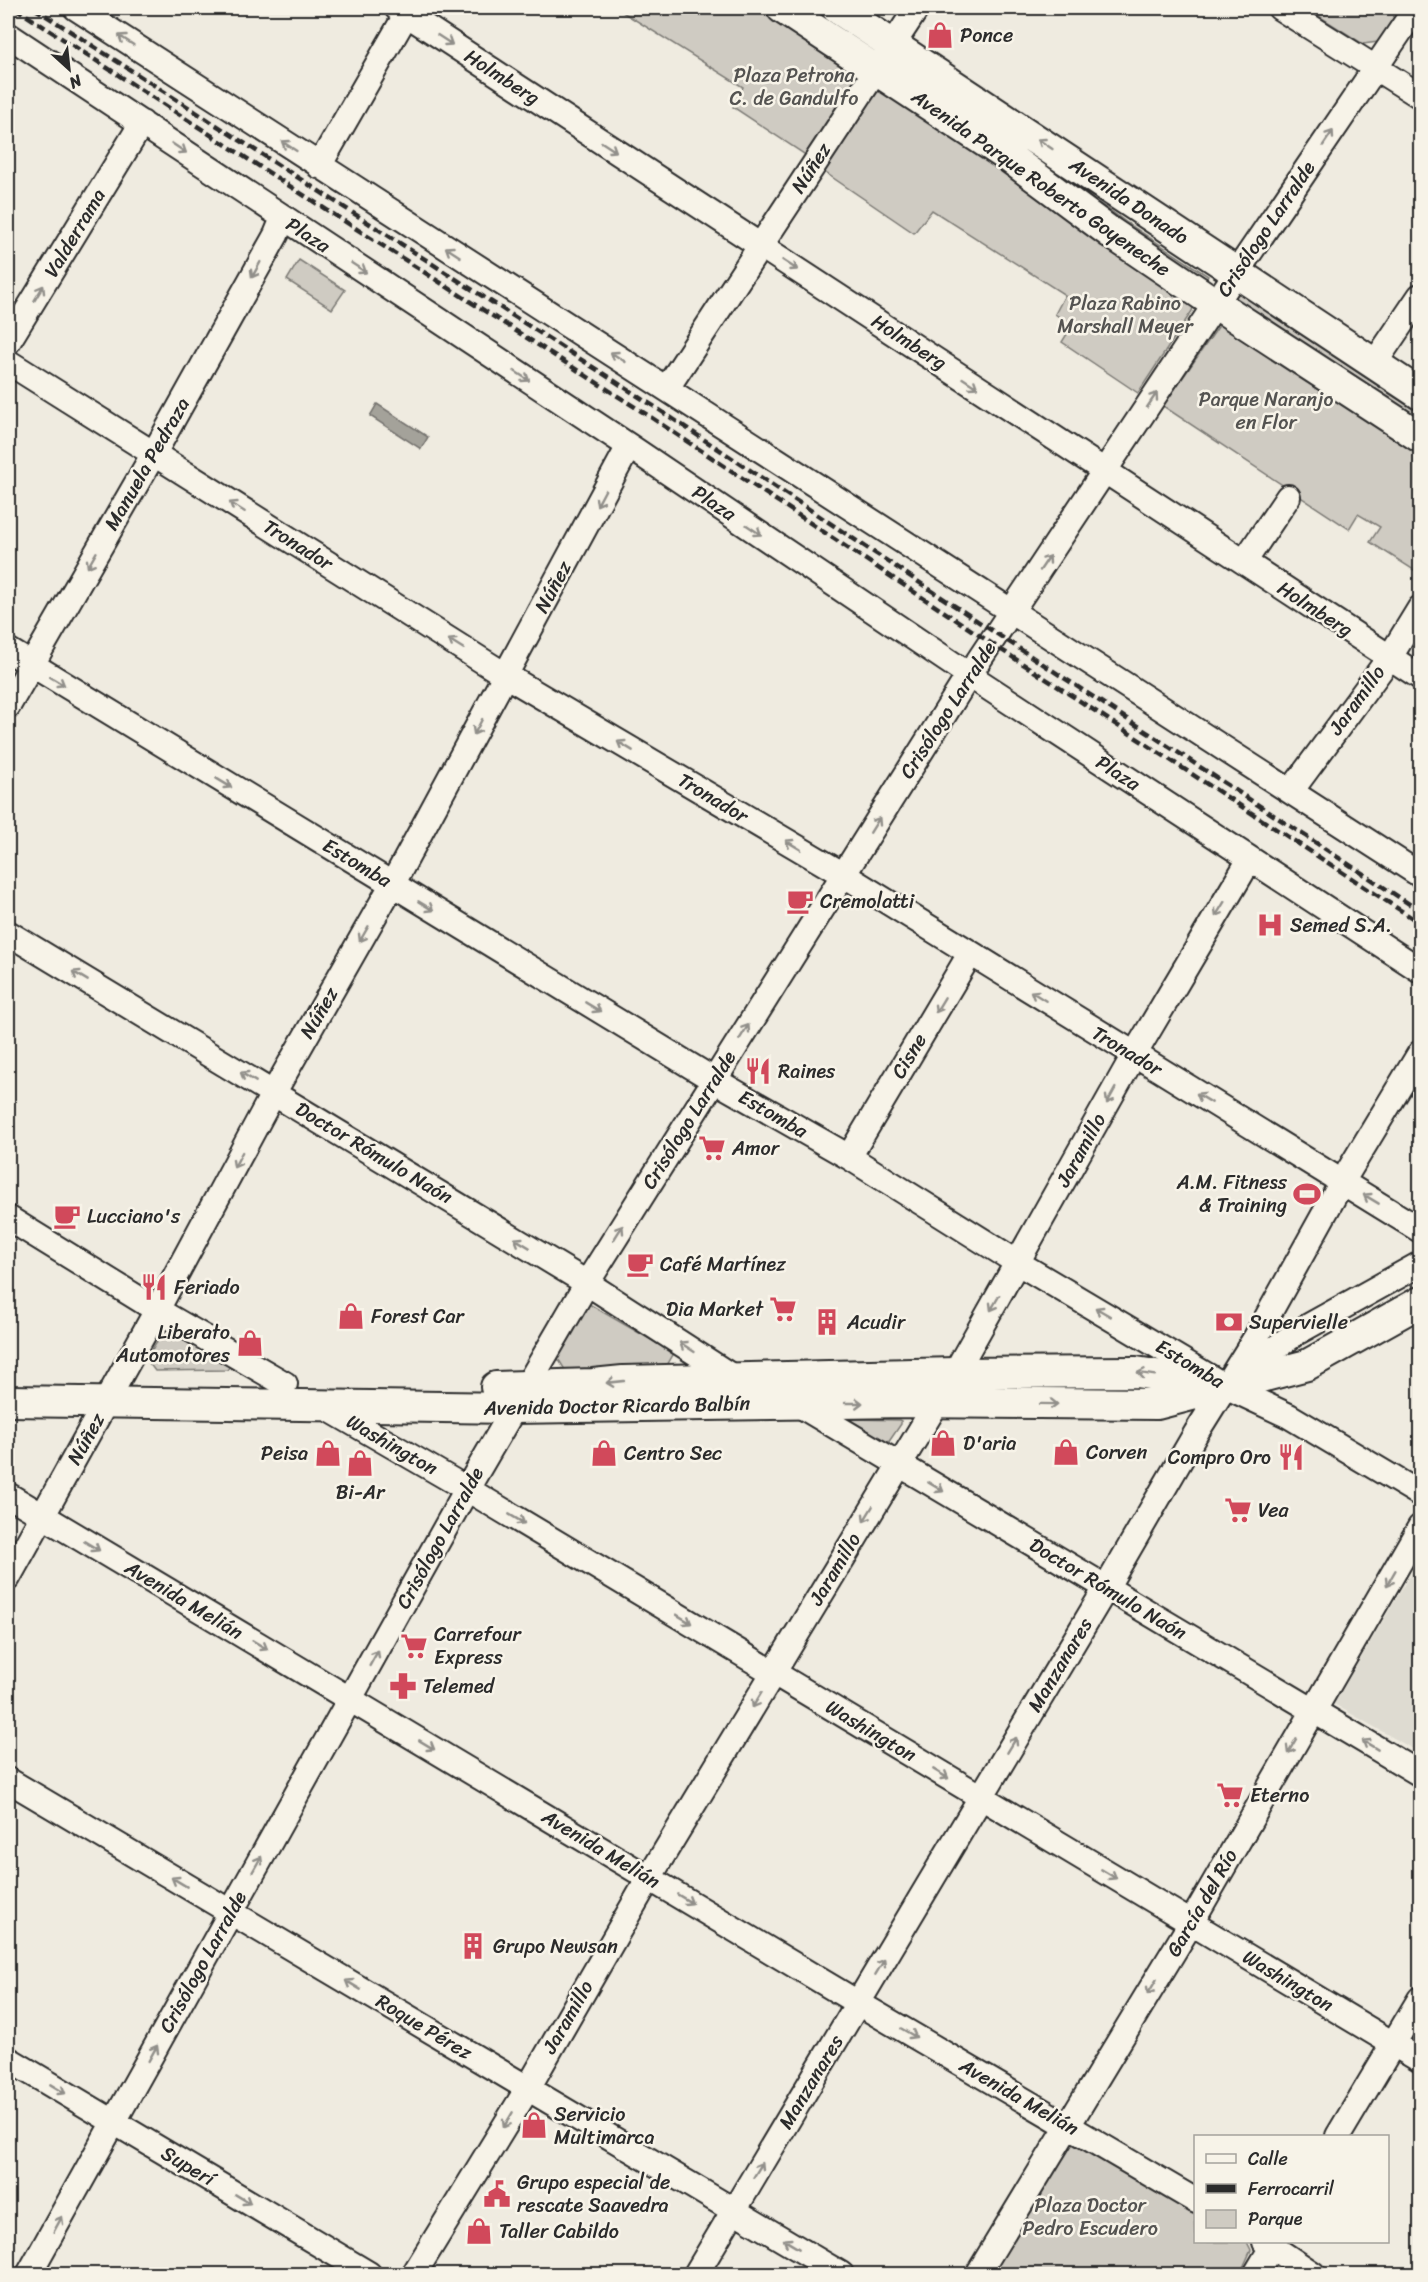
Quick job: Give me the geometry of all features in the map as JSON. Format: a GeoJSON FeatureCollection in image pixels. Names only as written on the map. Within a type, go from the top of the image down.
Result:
{"type":"FeatureCollection","features":[{"type":"Feature","properties":{"kind":"main road","name":"Avenida Parque Roberto Goyeneche"},"geometry":{"type":"LineString","coordinates":[[782,8],[1010,158],[1111,232],[1216,304],[1420,436]]}},
{"type":"Feature","properties":{"kind":"main road","name":"Avenida Donado"},"geometry":{"type":"LineString","coordinates":[[837,8],[1420,394]]}},
{"type":"Feature","properties":{"kind":"main road"},"geometry":{"type":"LineString","coordinates":[[1225,1386],[1301,1348],[1420,1282]]}},
{"type":"Feature","properties":{"kind":"main road"},"geometry":{"type":"LineString","coordinates":[[1225,1386],[1307,1365],[1420,1302]]}},
{"type":"Feature","properties":{"kind":"main road","name":"Avenida Doctor Ricardo Balbín"},"geometry":{"type":"LineString","coordinates":[[8,1380],[111,1393],[321,1404],[519,1397],[623,1381],[955,1373],[1136,1372],[1225,1386]]}},
{"type":"Feature","properties":{"kind":"main road","name":"Avenida Doctor Ricardo Balbín"},"geometry":{"type":"LineString","coordinates":[[8,1401],[285,1384],[519,1397],[796,1403],[1156,1404],[1225,1386]]}},
{"type":"Feature","properties":{"kind":"street"},"geometry":{"type":"LineString","coordinates":[[76,8],[1420,875]]}},
{"type":"Feature","properties":{"kind":"street","name":"Núñez"},"geometry":{"type":"LineString","coordinates":[[667,388],[917,8]]}},
{"type":"Feature","properties":{"kind":"street"},"geometry":{"type":"LineString","coordinates":[[1280,8],[1420,96]]}},
{"type":"Feature","properties":{"kind":"street","name":"Crisólogo Larralde"},"geometry":{"type":"LineString","coordinates":[[29,2274],[467,1489],[587,1283],[969,675],[1236,273],[1416,8]]}},
{"type":"Feature","properties":{"kind":"street"},"geometry":{"type":"LineString","coordinates":[[319,166],[404,10]]}},
{"type":"Feature","properties":{"kind":"street","name":"Holmberg"},"geometry":{"type":"LineString","coordinates":[[404,10],[1420,677]]}},
{"type":"Feature","properties":{"kind":"street","name":"Plaza"},"geometry":{"type":"LineString","coordinates":[[8,38],[142,123],[969,675],[1420,970]]}},
{"type":"Feature","properties":{"kind":"street","name":"Valderrama"},"geometry":{"type":"LineString","coordinates":[[8,342],[142,123]]}},
{"type":"Feature","properties":{"kind":"street","name":"Manuela Pedraza"},"geometry":{"type":"LineString","coordinates":[[8,706],[153,455],[270,246],[283,218]]}},
{"type":"Feature","properties":{"kind":"street"},"geometry":{"type":"LineString","coordinates":[[1374,364],[1420,296]]}},
{"type":"Feature","properties":{"kind":"street","name":"Tronador"},"geometry":{"type":"LineString","coordinates":[[8,362],[505,675],[844,875],[1420,1230]]}},
{"type":"Feature","properties":{"kind":"street","name":"Núñez"},"geometry":{"type":"LineString","coordinates":[[8,1578],[157,1310],[274,1092],[392,885],[629,446]]}},
{"type":"Feature","properties":{"kind":"street"},"geometry":{"type":"LineString","coordinates":[[1244,562],[1288,497]]}},
{"type":"Feature","properties":{"kind":"street","name":"Jaramillo"},"geometry":{"type":"LineString","coordinates":[[1291,791],[1390,657],[1420,608]]}},
{"type":"Feature","properties":{"kind":"street","name":"Estomba"},"geometry":{"type":"LineString","coordinates":[[8,650],[714,1080],[849,1157],[1018,1263],[1225,1386],[1289,1416],[1420,1494]]}},
{"type":"Feature","properties":{"kind":"street","name":"Jaramillo"},"geometry":{"type":"LineString","coordinates":[[414,2274],[528,2088],[649,1878],[955,1373],[1134,1055],[1250,859]]}},
{"type":"Feature","properties":{"kind":"street","name":"Doctor Rómulo Naón"},"geometry":{"type":"LineString","coordinates":[[8,933],[587,1283],[736,1379]]}},
{"type":"Feature","properties":{"kind":"street","name":"Cisne"},"geometry":{"type":"LineString","coordinates":[[849,1157],[970,954]]}},
{"type":"Feature","properties":{"kind":"street","name":"Manzanares"},"geometry":{"type":"LineString","coordinates":[[696,2274],[1256,1337],[1342,1182],[1420,1053]]}},
{"type":"Feature","properties":{"kind":"street"},"geometry":{"type":"LineString","coordinates":[[8,1218],[157,1310],[285,1384]]}},
{"type":"Feature","properties":{"kind":"street","name":"Avenida Doctor Ricardo Balbín"},"geometry":{"type":"LineString","coordinates":[[1225,1386],[1296,1334],[1420,1264]]}},
{"type":"Feature","properties":{"kind":"street","name":"Avenida Doctor Ricardo Balbín"},"geometry":{"type":"LineString","coordinates":[[1225,1386],[1311,1378],[1420,1317]]}},
{"type":"Feature","properties":{"kind":"street","name":"Doctor Rómulo Naón"},"geometry":{"type":"LineString","coordinates":[[796,1403],[1420,1774]]}},
{"type":"Feature","properties":{"kind":"street","name":"Washington"},"geometry":{"type":"LineString","coordinates":[[321,1404],[467,1489],[1420,2060]]}},
{"type":"Feature","properties":{"kind":"street","name":"Avenida Melián"},"geometry":{"type":"LineString","coordinates":[[8,1496],[858,2003],[1194,2200]]}},
{"type":"Feature","properties":{"kind":"street","name":"García del Río"},"geometry":{"type":"LineString","coordinates":[[978,2274],[1191,1923],[1420,1527]]}},
{"type":"Feature","properties":{"kind":"street","name":"Roque Pérez"},"geometry":{"type":"LineString","coordinates":[[8,1780],[842,2274]]}},
{"type":"Feature","properties":{"kind":"street"},"geometry":{"type":"LineString","coordinates":[[1339,2135],[1420,1999]]}},
{"type":"Feature","properties":{"kind":"street","name":"Superí"},"geometry":{"type":"LineString","coordinates":[[8,2059],[369,2274]]}},
{"type":"Feature","properties":{"kind":"street"},"geometry":{"type":"LineString","coordinates":[[1256,2274],[1270,2243]]}},
{"type":"Feature","properties":{"kind":"street"},"geometry":{"type":"LineString","coordinates":[[1270,2243],[1280,2274]]}},
{"type":"Feature","properties":{"kind":"street"},"geometry":{"type":"LineString","coordinates":[[1270,2243],[1313,2274]]}},
{"type":"Feature","properties":{"kind":"shaded area"},"geometry":{"type":"Polygon","coordinates":[[[377,404],[428,437],[421,449],[370,416],[377,404]]]}},
{"type":"Feature","properties":{"kind":"shaded area"},"geometry":{"type":"Polygon","coordinates":[[[1420,1558],[1420,1753],[1334,1704],[1420,1558]]]}},
{"type":"Feature","properties":{"kind":"green space","name":"Plaza Petrona C. de Gandulfo"},"geometry":{"type":"Polygon","coordinates":[[[616,8],[764,8],[850,61],[859,76],[807,156],[733,107],[743,87],[616,8]]]}},
{"type":"Feature","properties":{"kind":"green space"},"geometry":{"type":"Polygon","coordinates":[[[1306,8],[1400,8],[1378,42],[1363,44],[1306,8]]]}},
{"type":"Feature","properties":{"kind":"green space"},"geometry":{"type":"Polygon","coordinates":[[[909,69],[1012,136],[1127,223],[1208,276],[1204,283],[909,69]]]}},
{"type":"Feature","properties":{"kind":"green space","name":"Plaza Rabino Marshall Meyer"},"geometry":{"type":"Polygon","coordinates":[[[886,90],[1194,304],[1192,311],[1138,393],[1062,342],[1072,326],[1055,314],[1065,295],[932,210],[914,233],[823,171],[874,93],[886,90]]]}},
{"type":"Feature","properties":{"kind":"green space"},"geometry":{"type":"Polygon","coordinates":[[[299,260],[345,290],[332,309],[287,280],[299,260]]]}},
{"type":"Feature","properties":{"kind":"green space"},"geometry":{"type":"Polygon","coordinates":[[[1239,293],[1420,414],[1420,427],[1232,302],[1239,293]]]}},
{"type":"Feature","properties":{"kind":"green space","name":"Parque Naranjo en Flor"},"geometry":{"type":"Polygon","coordinates":[[[1222,325],[1420,450],[1420,574],[1370,542],[1380,527],[1358,514],[1349,529],[1163,406],[1218,327],[1222,325]]]}},
{"type":"Feature","properties":{"kind":"green space"},"geometry":{"type":"Polygon","coordinates":[[[589,1304],[674,1353],[666,1367],[567,1373],[557,1357],[589,1304]]]}},
{"type":"Feature","properties":{"kind":"green space"},"geometry":{"type":"Polygon","coordinates":[[[170,1328],[231,1365],[227,1370],[155,1371],[149,1363],[151,1352],[158,1340],[170,1328]]]}},
{"type":"Feature","properties":{"kind":"green space"},"geometry":{"type":"Polygon","coordinates":[[[849,1420],[899,1420],[901,1424],[888,1443],[882,1444],[850,1425],[849,1420]]]}},
{"type":"Feature","properties":{"kind":"green space","name":"Plaza Doctor Pedro Escudero"},"geometry":{"type":"Polygon","coordinates":[[[1075,2140],[1194,2209],[1194,2243],[1248,2243],[1251,2250],[1240,2274],[985,2274],[1069,2141],[1075,2140]]]}},
{"type":"Feature","properties":{"kind":"railway"},"geometry":{"type":"LineString","coordinates":[[15,8],[649,416],[1420,923]]}},
{"type":"Feature","properties":{"kind":"railway"},"geometry":{"type":"LineString","coordinates":[[34,8],[655,407],[1420,911]]}},
{"type":"Feature","properties":{"kind":"place","name":"Ponce"},"geometry":{"type":"Point","coordinates":[940,35]}},
{"type":"Feature","properties":{"kind":"place","name":"Cremolatti"},"geometry":{"type":"Point","coordinates":[800,901]}},
{"type":"Feature","properties":{"kind":"place","name":"Semed S.A."},"geometry":{"type":"Point","coordinates":[1270,925]}},
{"type":"Feature","properties":{"kind":"place","name":"Raines"},"geometry":{"type":"Point","coordinates":[758,1071]}},
{"type":"Feature","properties":{"kind":"place","name":"Amor"},"geometry":{"type":"Point","coordinates":[712,1148]}},
{"type":"Feature","properties":{"kind":"place","name":"A.M. Fitness & Training"},"geometry":{"type":"Point","coordinates":[1307,1194]}},
{"type":"Feature","properties":{"kind":"place","name":"Lucciano's"},"geometry":{"type":"Point","coordinates":[67,1216]}},
{"type":"Feature","properties":{"kind":"place","name":"Café Martínez"},"geometry":{"type":"Point","coordinates":[640,1264]}},
{"type":"Feature","properties":{"kind":"place","name":"Feriado"},"geometry":{"type":"Point","coordinates":[154,1287]}},
{"type":"Feature","properties":{"kind":"place","name":"Dia Market"},"geometry":{"type":"Point","coordinates":[783,1309]}},
{"type":"Feature","properties":{"kind":"place","name":"Forest Car"},"geometry":{"type":"Point","coordinates":[351,1316]}},
{"type":"Feature","properties":{"kind":"place","name":"Acudir"},"geometry":{"type":"Point","coordinates":[827,1322]}},
{"type":"Feature","properties":{"kind":"place","name":"Supervielle"},"geometry":{"type":"Point","coordinates":[1229,1322]}},
{"type":"Feature","properties":{"kind":"place","name":"Liberato Automotores"},"geometry":{"type":"Point","coordinates":[250,1343]}},
{"type":"Feature","properties":{"kind":"place","name":"D'aria"},"geometry":{"type":"Point","coordinates":[943,1443]}},
{"type":"Feature","properties":{"kind":"place","name":"Corven"},"geometry":{"type":"Point","coordinates":[1066,1452]}},
{"type":"Feature","properties":{"kind":"place","name":"Peisa"},"geometry":{"type":"Point","coordinates":[328,1453]}},
{"type":"Feature","properties":{"kind":"place","name":"Centro Sec"},"geometry":{"type":"Point","coordinates":[604,1453]}},
{"type":"Feature","properties":{"kind":"place","name":"Compro Oro"},"geometry":{"type":"Point","coordinates":[1291,1457]}},
{"type":"Feature","properties":{"kind":"place","name":"Bi-Ar"},"geometry":{"type":"Point","coordinates":[360,1463]}},
{"type":"Feature","properties":{"kind":"place","name":"Vea"},"geometry":{"type":"Point","coordinates":[1238,1510]}},
{"type":"Feature","properties":{"kind":"place","name":"Carrefour Express"},"geometry":{"type":"Point","coordinates":[414,1646]}},
{"type":"Feature","properties":{"kind":"place","name":"Telemed"},"geometry":{"type":"Point","coordinates":[403,1686]}},
{"type":"Feature","properties":{"kind":"place","name":"Eterno"},"geometry":{"type":"Point","coordinates":[1230,1795]}},
{"type":"Feature","properties":{"kind":"place","name":"Grupo Newsan"},"geometry":{"type":"Point","coordinates":[473,1946]}},
{"type":"Feature","properties":{"kind":"place","name":"Servicio Multimarca"},"geometry":{"type":"Point","coordinates":[534,2125]}},
{"type":"Feature","properties":{"kind":"place","name":"Grupo especial de rescate Saavedra"},"geometry":{"type":"Point","coordinates":[497,2194]}},
{"type":"Feature","properties":{"kind":"place","name":"Taller Cabildo"},"geometry":{"type":"Point","coordinates":[479,2231]}}]}
